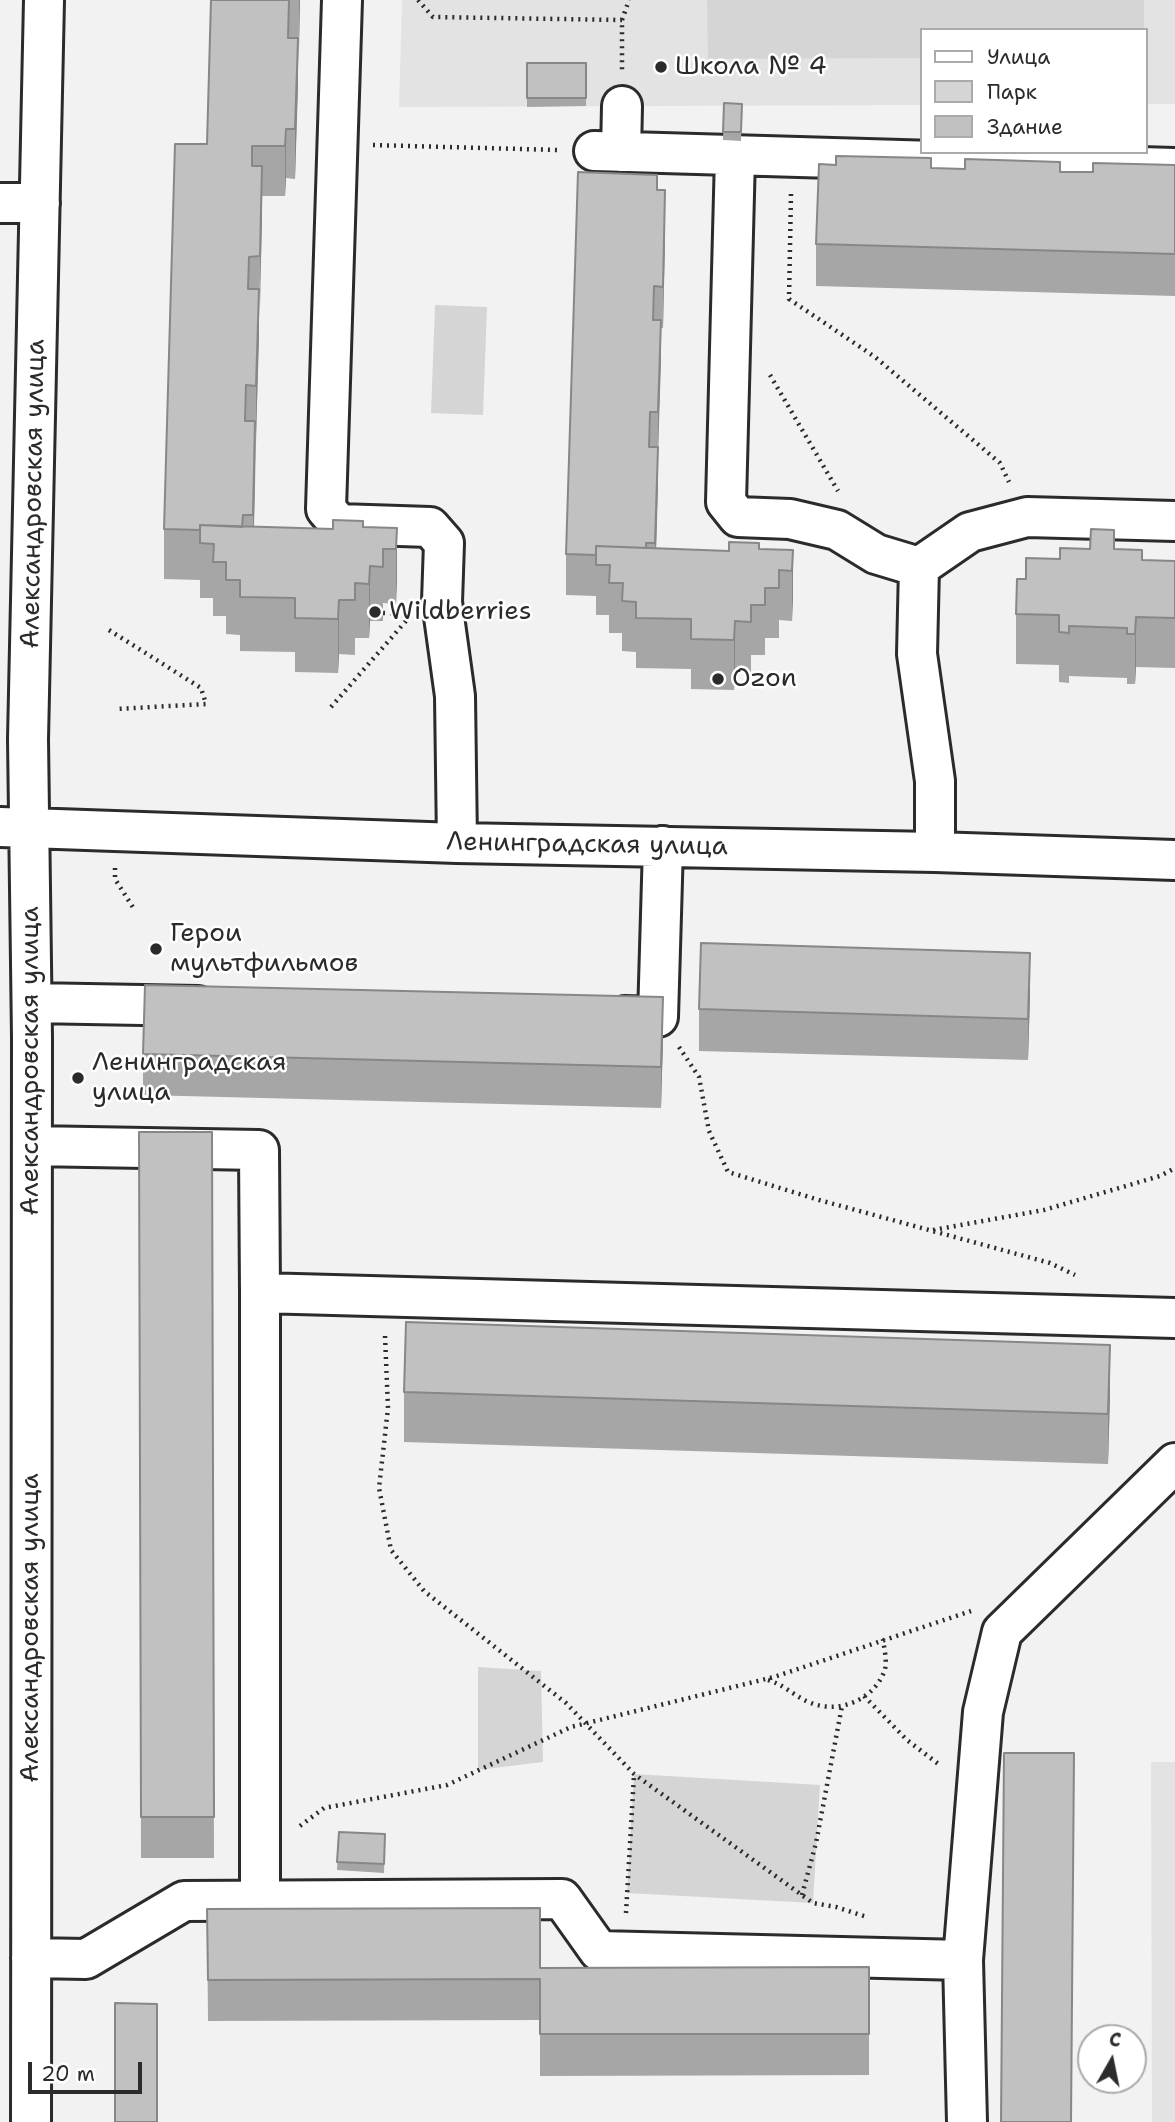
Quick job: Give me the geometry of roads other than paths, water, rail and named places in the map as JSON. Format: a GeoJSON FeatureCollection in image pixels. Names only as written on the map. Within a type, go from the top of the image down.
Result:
{"type":"FeatureCollection","features":[{"type":"Feature","properties":{"kind":"street","name":"Александровская улица"},"geometry":{"type":"LineString","coordinates":[[31,2122],[15,2062],[31,1958],[16,1251],[32,1146],[32,1003],[16,950],[15,828],[28,738],[44,0]]}},
{"type":"Feature","properties":{"kind":"street"},"geometry":{"type":"LineString","coordinates":[[342,0],[326,509],[339,524],[430,527],[444,543],[442,601],[455,696],[457,843]]}},
{"type":"Feature","properties":{"kind":"street"},"geometry":{"type":"LineString","coordinates":[[622,106],[607,152],[1175,168]]}},
{"type":"Feature","properties":{"kind":"street"},"geometry":{"type":"LineString","coordinates":[[735,156],[726,502],[738,517],[790,519],[837,530],[876,554],[919,567]]}},
{"type":"Feature","properties":{"kind":"street"},"geometry":{"type":"LineString","coordinates":[[0,203],[40,203]]}},
{"type":"Feature","properties":{"kind":"street"},"geometry":{"type":"LineString","coordinates":[[919,567],[970,532],[1027,517],[1175,521]]}},
{"type":"Feature","properties":{"kind":"street"},"geometry":{"type":"LineString","coordinates":[[919,567],[917,654],[935,781],[935,852]]}},
{"type":"Feature","properties":{"kind":"street","name":"Ленинградская улица"},"geometry":{"type":"LineString","coordinates":[[15,828],[457,843],[935,852],[1175,860]]}},
{"type":"Feature","properties":{"kind":"street"},"geometry":{"type":"LineString","coordinates":[[590,1015],[659,1017],[663,846]]}},
{"type":"Feature","properties":{"kind":"street"},"geometry":{"type":"LineString","coordinates":[[32,1003],[231,1007]]}},
{"type":"Feature","properties":{"kind":"street"},"geometry":{"type":"LineString","coordinates":[[32,1146],[259,1150],[260,1885]]}},
{"type":"Feature","properties":{"kind":"street"},"geometry":{"type":"LineString","coordinates":[[260,1293],[1175,1318]]}},
{"type":"Feature","properties":{"kind":"street"},"geometry":{"type":"LineString","coordinates":[[967,2122],[963,1960],[983,1712],[1002,1632],[1175,1462]]}},
{"type":"Feature","properties":{"kind":"street"},"geometry":{"type":"LineString","coordinates":[[31,1958],[86,1959],[184,1901],[260,1885],[562,1899],[599,1951],[963,1960]]}},
{"type":"Feature","properties":{"kind":"place","name":"Школа № 4"},"geometry":{"type":"Point","coordinates":[661,67]}},
{"type":"Feature","properties":{"kind":"place","name":"Wildberries"},"geometry":{"type":"Point","coordinates":[375,612]}},
{"type":"Feature","properties":{"kind":"place","name":"Ozon"},"geometry":{"type":"Point","coordinates":[718,679]}},
{"type":"Feature","properties":{"kind":"place","name":"Герои мультфильмов"},"geometry":{"type":"Point","coordinates":[156,949]}},
{"type":"Feature","properties":{"kind":"place","name":"Ленинградская улица"},"geometry":{"type":"Point","coordinates":[78,1078]}}]}
